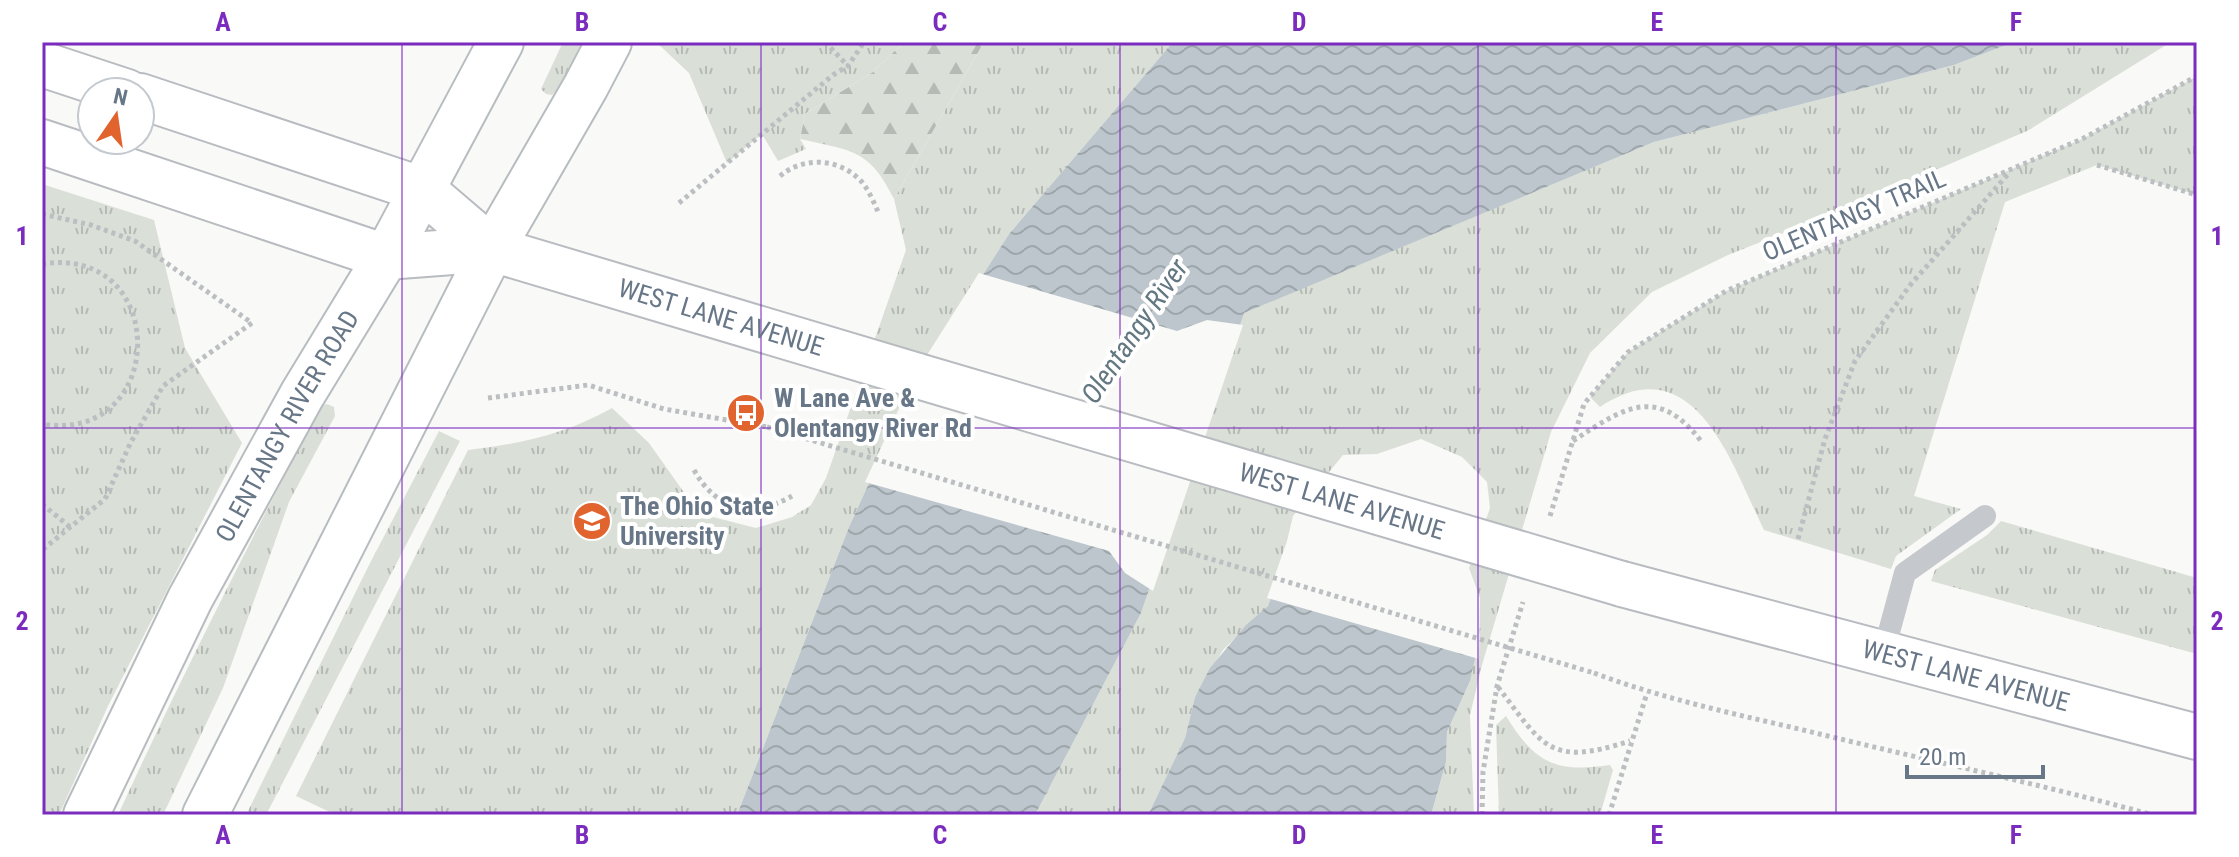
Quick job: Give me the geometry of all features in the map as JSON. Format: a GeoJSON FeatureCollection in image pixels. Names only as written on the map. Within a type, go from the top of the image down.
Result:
{"type":"FeatureCollection","features":[{"type":"Feature","properties":{"kind":"main road","name":"OLENTANGY RIVER ROAD"},"geometry":{"type":"LineString","coordinates":[[86,815],[190,599],[302,395],[386,257],[501,42]]}},
{"type":"Feature","properties":{"kind":"main road"},"geometry":{"type":"LineString","coordinates":[[205,815],[492,249],[609,42]]}},
{"type":"Feature","properties":{"kind":"main road"},"geometry":{"type":"LineString","coordinates":[[42,64],[78,76]]}},
{"type":"Feature","properties":{"kind":"main road","name":"WEST LANE AVENUE"},"geometry":{"type":"LineString","coordinates":[[156,101],[423,190],[492,249]]}},
{"type":"Feature","properties":{"kind":"main road","name":"WEST LANE AVENUE"},"geometry":{"type":"LineString","coordinates":[[42,142],[386,257],[492,249],[1622,584],[2197,737]]}},
{"type":"Feature","properties":{"kind":"lane"},"geometry":{"type":"LineString","coordinates":[[1883,654],[1905,573],[1985,516]]}},
{"type":"Feature","properties":{"kind":"path"},"geometry":{"type":"LineString","coordinates":[[825,42],[848,66]]}},
{"type":"Feature","properties":{"kind":"path"},"geometry":{"type":"LineString","coordinates":[[679,203],[833,75],[848,66],[864,42]]}},
{"type":"Feature","properties":{"kind":"path","name":"OLENTANGY TRAIL"},"geometry":{"type":"LineString","coordinates":[[1701,441],[1667,409],[1650,406],[1630,407],[1572,442],[1584,404],[1628,352],[1726,291],[2082,139],[2197,76]]}},
{"type":"Feature","properties":{"kind":"path"},"geometry":{"type":"LineString","coordinates":[[780,176],[807,163],[831,163],[862,182],[879,214]]}},
{"type":"Feature","properties":{"kind":"path"},"geometry":{"type":"LineString","coordinates":[[2097,165],[2197,195]]}},
{"type":"Feature","properties":{"kind":"path"},"geometry":{"type":"LineString","coordinates":[[1798,539],[1825,439],[1855,361],[1911,284],[2012,169]]}},
{"type":"Feature","properties":{"kind":"path"},"geometry":{"type":"LineString","coordinates":[[42,214],[91,225],[135,241],[252,323],[163,386],[131,442],[105,499],[42,550]]}},
{"type":"Feature","properties":{"kind":"path"},"geometry":{"type":"LineString","coordinates":[[42,264],[58,261],[83,266],[107,277],[125,296],[137,320],[140,346],[135,372],[121,396],[100,415],[74,425],[42,424]]}},
{"type":"Feature","properties":{"kind":"path"},"geometry":{"type":"LineString","coordinates":[[488,398],[588,385],[664,409],[767,427],[1594,673],[1647,693],[1930,761],[2036,783],[2153,815]]}},
{"type":"Feature","properties":{"kind":"path"},"geometry":{"type":"LineString","coordinates":[[694,470],[712,495],[734,506],[766,508],[792,496]]}},
{"type":"Feature","properties":{"kind":"path"},"geometry":{"type":"LineString","coordinates":[[42,504],[70,527]]}},
{"type":"Feature","properties":{"kind":"path"},"geometry":{"type":"LineString","coordinates":[[1482,815],[1483,772],[1497,686],[1533,735],[1545,744],[1582,754],[1630,741]]}},
{"type":"Feature","properties":{"kind":"path"},"geometry":{"type":"LineString","coordinates":[[1609,815],[1647,693]]}},
{"type":"Feature","properties":{"kind":"green space"},"geometry":{"type":"Polygon","coordinates":[[[563,42],[582,42],[558,89],[552,95],[546,94],[541,89],[563,42]]]}},
{"type":"Feature","properties":{"kind":"green space"},"geometry":{"type":"Polygon","coordinates":[[[656,42],[904,42],[873,72],[805,114],[800,139],[806,149],[778,161],[762,134],[727,163],[689,73],[656,42]]]}},
{"type":"Feature","properties":{"kind":"green space"},"geometry":{"type":"Polygon","coordinates":[[[904,42],[984,42],[894,199],[876,170],[857,154],[800,139],[805,114],[873,72],[904,42]]]}},
{"type":"Feature","properties":{"kind":"green space"},"geometry":{"type":"Polygon","coordinates":[[[984,42],[1173,42],[1009,234],[919,375],[849,527],[737,815],[336,815],[296,796],[468,450],[542,436],[577,425],[612,408],[649,443],[683,491],[709,516],[756,528],[792,517],[811,505],[826,478],[906,250],[894,199],[984,42]]]}},
{"type":"Feature","properties":{"kind":"green space"},"geometry":{"type":"Polygon","coordinates":[[[2014,42],[2171,42],[2027,131],[1728,255],[1652,292],[1590,353],[1551,432],[1482,665],[1470,715],[1474,815],[1431,815],[1446,762],[1447,732],[1470,681],[1291,542],[1268,606],[1223,650],[1195,697],[1185,738],[1148,815],[1035,815],[1141,613],[1243,313],[1654,142],[1954,65],[2014,42]]]}},
{"type":"Feature","properties":{"kind":"green space"},"geometry":{"type":"Polygon","coordinates":[[[2197,76],[2197,195],[2097,165],[2005,202],[1914,496],[1961,509],[1896,556],[1891,569],[1764,530],[1723,446],[1706,420],[1685,401],[1661,390],[1633,392],[1600,407],[1590,397],[1628,352],[1726,291],[2082,139],[2197,76]]]}},
{"type":"Feature","properties":{"kind":"green space"},"geometry":{"type":"Polygon","coordinates":[[[42,184],[154,220],[185,348],[242,443],[108,706],[59,815],[42,815],[42,184]]]}},
{"type":"Feature","properties":{"kind":"green space"},"geometry":{"type":"Polygon","coordinates":[[[327,404],[334,407],[335,416],[289,502],[223,688],[163,815],[118,815],[242,558],[321,406],[327,404]]]}},
{"type":"Feature","properties":{"kind":"green space"},"geometry":{"type":"Polygon","coordinates":[[[439,431],[460,441],[266,815],[246,815],[368,567],[439,431]]]}},
{"type":"Feature","properties":{"kind":"green space"},"geometry":{"type":"Polygon","coordinates":[[[2001,521],[2197,578],[2197,654],[1931,581],[1935,570],[1987,535],[2001,521]]]}},
{"type":"Feature","properties":{"kind":"green space"},"geometry":{"type":"Polygon","coordinates":[[[1506,716],[1527,745],[1548,761],[1575,767],[1610,765],[1613,770],[1600,815],[1499,815],[1496,725],[1506,716]]]}},
{"type":"Feature","properties":{"kind":"water","name":"Olentangy River"},"geometry":{"type":"Polygon","coordinates":[[[1173,42],[2014,42],[1954,65],[1654,142],[1244,313],[1141,613],[1035,815],[737,815],[849,527],[918,376],[1009,234],[1173,42]]]}},
{"type":"Feature","properties":{"kind":"water"},"geometry":{"type":"Polygon","coordinates":[[[1291,542],[1465,568],[1476,654],[1470,681],[1447,732],[1446,762],[1431,815],[1148,815],[1185,738],[1195,697],[1210,668],[1246,625],[1268,606],[1291,542]]]}},
{"type":"Feature","properties":{"kind":"pier"},"geometry":{"type":"Polygon","coordinates":[[[979,273],[1177,331],[1207,320],[1243,325],[1153,591],[1125,573],[1109,551],[865,482],[915,374],[979,273]]]}},
{"type":"Feature","properties":{"kind":"pier"},"geometry":{"type":"Polygon","coordinates":[[[1421,439],[1462,457],[1487,482],[1490,508],[1469,568],[1480,598],[1479,659],[1267,598],[1293,516],[1343,455],[1377,454],[1421,439]]]}},
{"type":"Feature","properties":{"kind":"place","name":"W Lane Ave & Olentangy River Rd"},"geometry":{"type":"Point","coordinates":[746,413]}},
{"type":"Feature","properties":{"kind":"place","name":"The Ohio State University"},"geometry":{"type":"Point","coordinates":[592,521]}}]}
